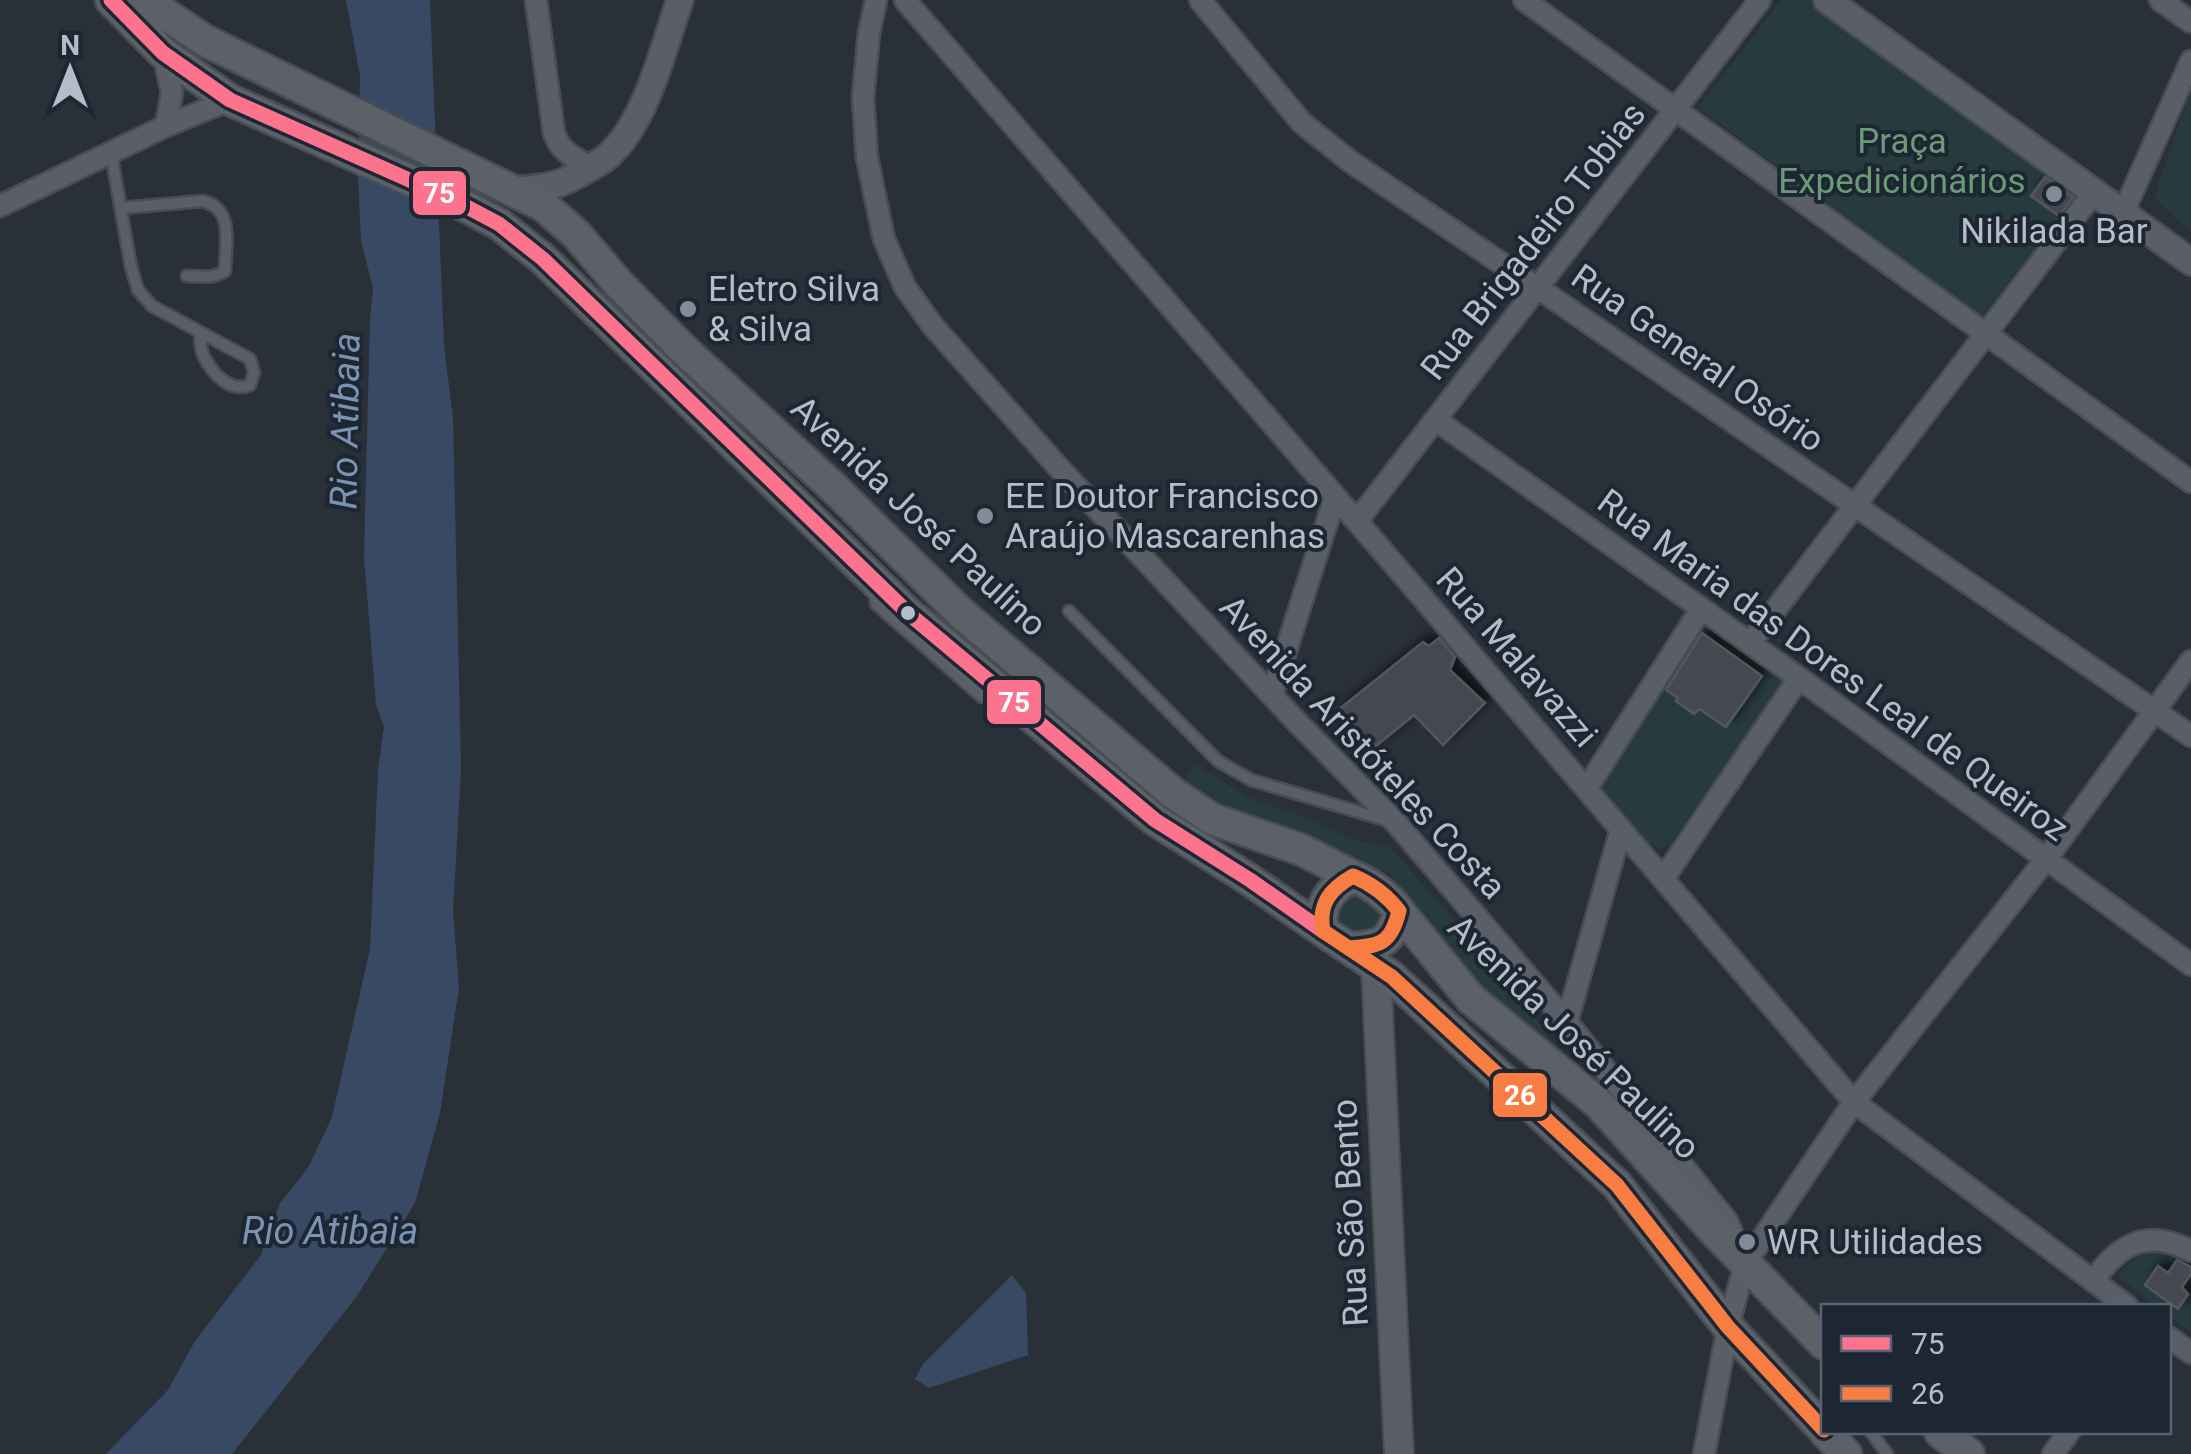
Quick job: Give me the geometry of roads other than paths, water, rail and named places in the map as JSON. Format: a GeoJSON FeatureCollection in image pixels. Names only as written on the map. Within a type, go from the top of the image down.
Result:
{"type":"FeatureCollection","features":[{"type":"Feature","properties":{"kind":"main road","name":"Avenida José Paulino"},"geometry":{"type":"LineString","coordinates":[[112,0],[163,53],[230,100],[452,199],[498,224],[543,259],[908,613],[1155,820],[1323,930]]}},
{"type":"Feature","properties":{"kind":"main road","name":"Avenida José Paulino"},"geometry":{"type":"LineString","coordinates":[[148,0],[204,40],[544,206],[576,234],[683,348],[960,612],[1173,793],[1212,820],[1302,850],[1353,876]]}},
{"type":"Feature","properties":{"kind":"main road"},"geometry":{"type":"LineString","coordinates":[[1381,954],[1395,928],[1398,911],[1369,882],[1353,876],[1338,885],[1322,905],[1323,930],[1349,948],[1374,947],[1392,977],[1618,1185],[1728,1327],[1821,1427]]}},
{"type":"Feature","properties":{"kind":"main road","name":"Avenida José Paulino"},"geometry":{"type":"LineString","coordinates":[[1398,911],[1471,998],[1598,1104],[1821,1341]]}},
{"type":"Feature","properties":{"kind":"main road","name":"Rua São Bento"},"geometry":{"type":"LineString","coordinates":[[1381,954],[1399,1454]]}},
{"type":"Feature","properties":{"kind":"main road"},"geometry":{"type":"LineString","coordinates":[[1828,1434],[1846,1454]]}},
{"type":"Feature","properties":{"kind":"main road"},"geometry":{"type":"LineString","coordinates":[[1943,1434],[1969,1454]]}},
{"type":"Feature","properties":{"kind":"street"},"geometry":{"type":"LineString","coordinates":[[536,0],[554,133],[558,145],[589,166]]}},
{"type":"Feature","properties":{"kind":"street"},"geometry":{"type":"LineString","coordinates":[[514,190],[561,182],[606,157],[629,132],[680,0]]}},
{"type":"Feature","properties":{"kind":"street","name":"Avenida Aristóteles Costa"},"geometry":{"type":"LineString","coordinates":[[876,0],[863,98],[867,158],[884,239],[905,287],[932,325],[1059,468],[1396,823],[1566,1022],[1727,1221],[1746,1264]]}},
{"type":"Feature","properties":{"kind":"street","name":"Rua Malavazzi"},"geometry":{"type":"LineString","coordinates":[[905,0],[1854,1102],[2124,1304]]}},
{"type":"Feature","properties":{"kind":"street","name":"Rua General Osório"},"geometry":{"type":"LineString","coordinates":[[1200,0],[1302,122],[1351,162],[2191,736]]}},
{"type":"Feature","properties":{"kind":"street"},"geometry":{"type":"LineString","coordinates":[[1524,0],[2191,482]]}},
{"type":"Feature","properties":{"kind":"street","name":"Rua Brigadeiro Tobias"},"geometry":{"type":"LineString","coordinates":[[1357,522],[1760,0]]}},
{"type":"Feature","properties":{"kind":"street"},"geometry":{"type":"LineString","coordinates":[[1827,0],[2191,262]]}},
{"type":"Feature","properties":{"kind":"street"},"geometry":{"type":"LineString","coordinates":[[2160,0],[2191,22]]}},
{"type":"Feature","properties":{"kind":"street"},"geometry":{"type":"LineString","coordinates":[[163,53],[172,92],[166,126]]}},
{"type":"Feature","properties":{"kind":"street"},"geometry":{"type":"LineString","coordinates":[[2123,213],[2191,61]]}},
{"type":"Feature","properties":{"kind":"street"},"geometry":{"type":"LineString","coordinates":[[0,206],[166,126],[230,100]]}},
{"type":"Feature","properties":{"kind":"street"},"geometry":{"type":"LineString","coordinates":[[1750,643],[2094,192]]}},
{"type":"Feature","properties":{"kind":"street","name":"Rua Maria das Dores Leal de Queiroz"},"geometry":{"type":"LineString","coordinates":[[1436,420],[1799,678],[2191,965]]}},
{"type":"Feature","properties":{"kind":"street"},"geometry":{"type":"LineString","coordinates":[[1272,696],[1335,496]]}},
{"type":"Feature","properties":{"kind":"street"},"geometry":{"type":"LineString","coordinates":[[1586,788],[1700,609]]}},
{"type":"Feature","properties":{"kind":"street"},"geometry":{"type":"LineString","coordinates":[[1704,1454],[1728,1327],[1746,1264],[1854,1102],[2047,858],[2191,661]]}},
{"type":"Feature","properties":{"kind":"street"},"geometry":{"type":"LineString","coordinates":[[1663,879],[1799,678]]}},
{"type":"Feature","properties":{"kind":"street"},"geometry":{"type":"LineString","coordinates":[[1566,1022],[1622,829]]}},
{"type":"Feature","properties":{"kind":"street"},"geometry":{"type":"LineString","coordinates":[[2093,1281],[2111,1256],[2134,1243],[2160,1241],[2191,1251]]}},
{"type":"Feature","properties":{"kind":"lane"},"geometry":{"type":"LineString","coordinates":[[111,153],[138,290],[152,306],[250,359],[254,373],[250,385],[238,388],[221,379],[204,357],[200,332]]}},
{"type":"Feature","properties":{"kind":"lane"},"geometry":{"type":"LineString","coordinates":[[121,208],[203,201],[216,204],[226,223],[225,270],[212,276],[187,276]]}},
{"type":"Feature","properties":{"kind":"lane"},"geometry":{"type":"LineString","coordinates":[[1069,611],[1218,761],[1251,780],[1396,823]]}},
{"type":"Feature","properties":{"kind":"lane"},"geometry":{"type":"LineString","coordinates":[[1872,1434],[1887,1454]]}},
{"type":"Feature","properties":{"kind":"water","name":"Rio Atibaia"},"geometry":{"type":"Polygon","coordinates":[[[346,0],[430,0],[444,346],[453,418],[461,768],[453,911],[459,988],[440,1113],[415,1203],[357,1296],[232,1454],[106,1454],[168,1390],[195,1341],[261,1255],[280,1203],[308,1168],[332,1117],[370,949],[378,770],[384,727],[376,705],[364,557],[373,288],[361,241],[360,76],[346,0]]]}},
{"type":"Feature","properties":{"kind":"water"},"geometry":{"type":"Polygon","coordinates":[[[1012,1275],[1026,1293],[1028,1355],[929,1388],[915,1379],[923,1364],[1012,1275]]]}},
{"type":"Feature","properties":{"kind":"place","name":"Nikilada Bar"},"geometry":{"type":"Point","coordinates":[2054,194]}},
{"type":"Feature","properties":{"kind":"place","name":"Eletro Silva & Silva"},"geometry":{"type":"Point","coordinates":[688,309]}},
{"type":"Feature","properties":{"kind":"place","name":"EE Doutor Francisco Araújo Mascarenhas"},"geometry":{"type":"Point","coordinates":[985,516]}},
{"type":"Feature","properties":{"kind":"place","name":"WR Utilidades"},"geometry":{"type":"Point","coordinates":[1747,1242]}},
{"type":"Feature","properties":{"kind":"park label","name":"Praça Expedicionários"},"geometry":{"type":"Point","coordinates":[1902,161]}}]}
